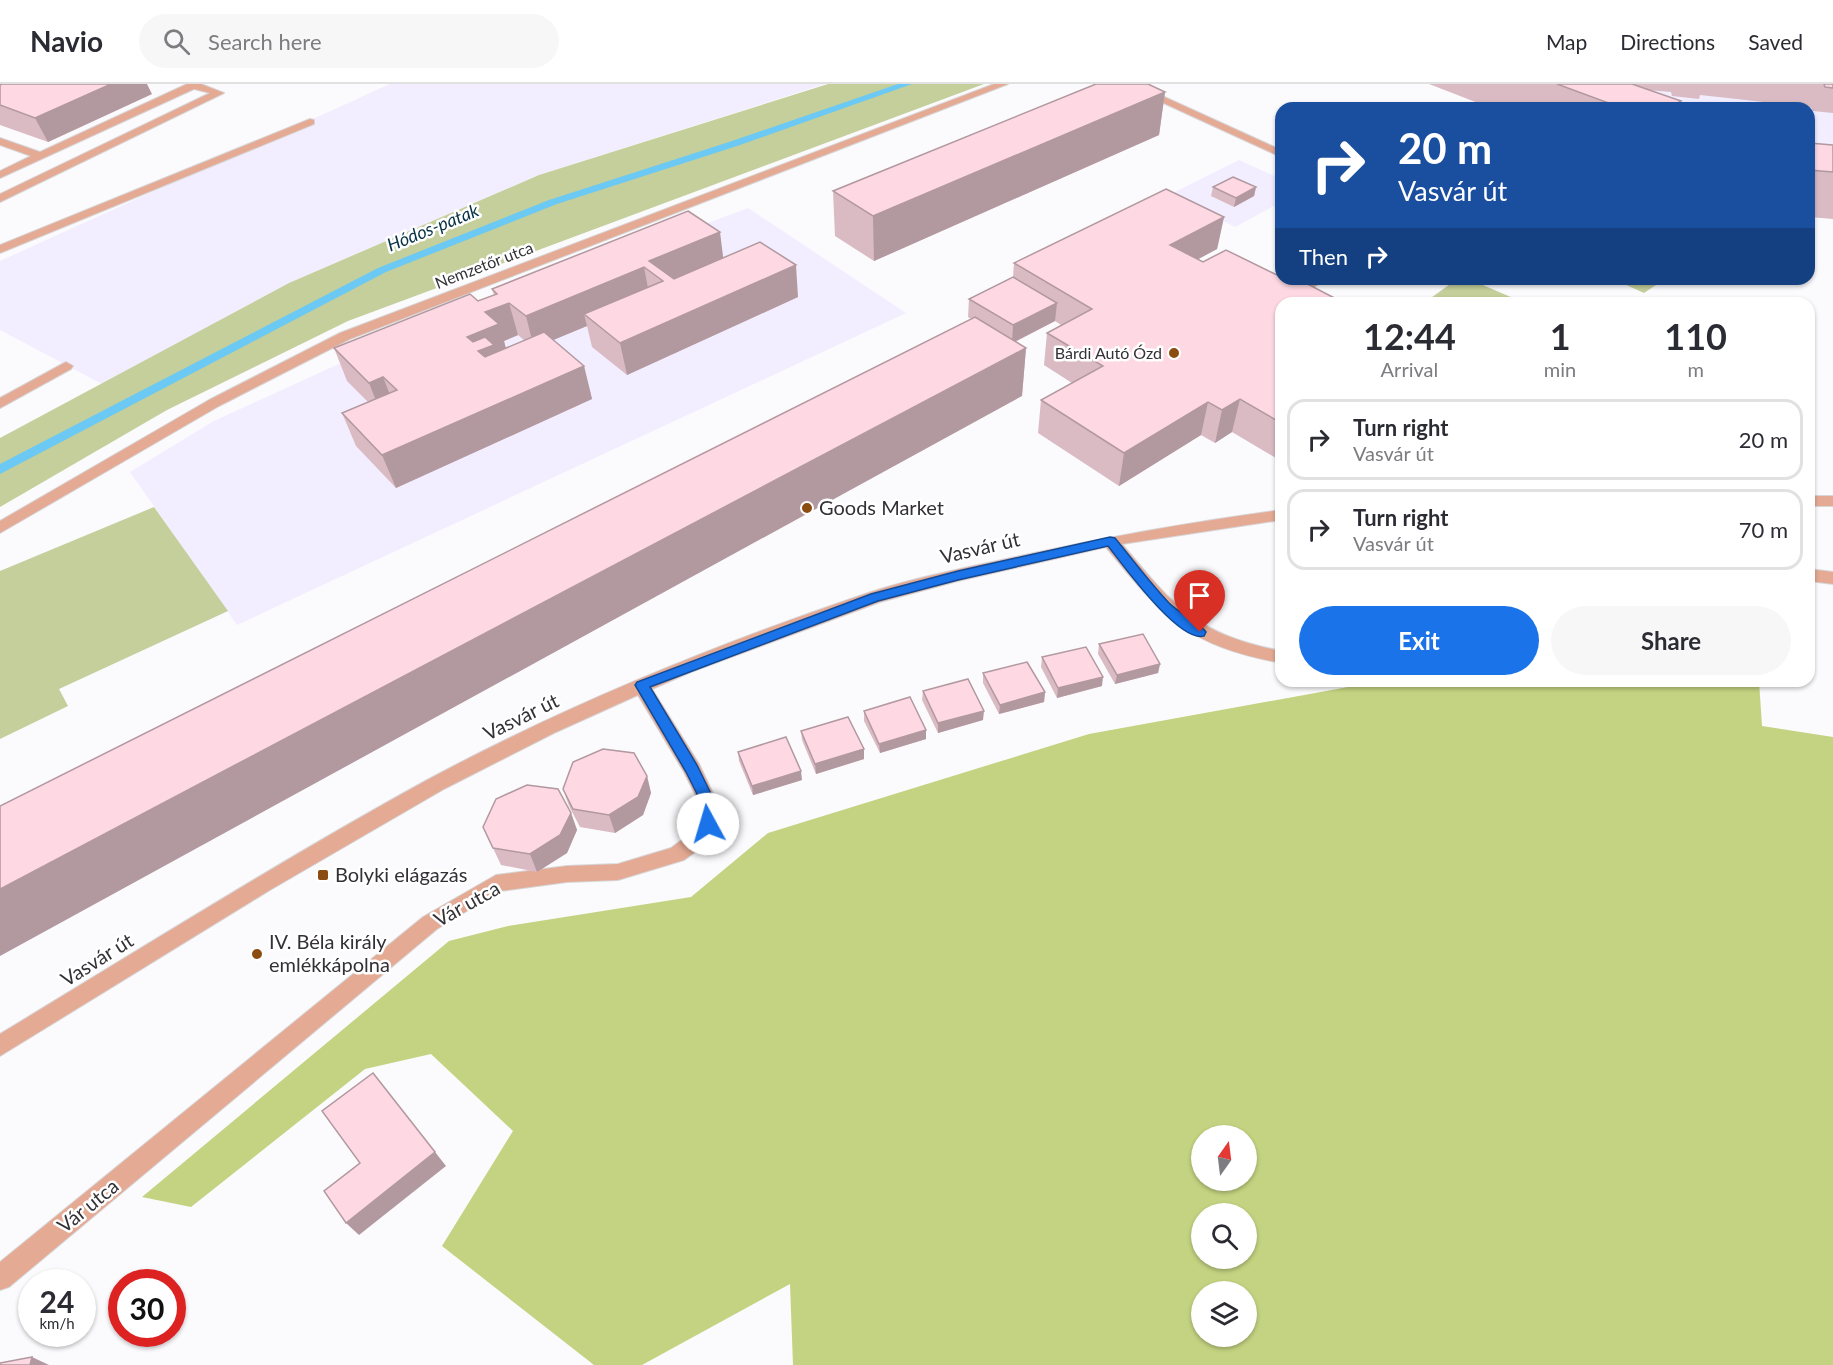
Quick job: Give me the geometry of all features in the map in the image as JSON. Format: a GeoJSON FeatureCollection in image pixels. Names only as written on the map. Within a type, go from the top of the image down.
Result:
{"type":"FeatureCollection","features":[{"type":"Feature","properties":{"kind":"street","name":"Nemzetőr utca"},"geometry":{"type":"LineString","coordinates":[[0,528],[214,403],[345,336],[1004,84]]}},
{"type":"Feature","properties":{"kind":"street"},"geometry":{"type":"LineString","coordinates":[[1127,84],[1275,151]]}},
{"type":"Feature","properties":{"kind":"street"},"geometry":{"type":"LineString","coordinates":[[0,175],[193,85],[219,93],[0,198]]}},
{"type":"Feature","properties":{"kind":"street"},"geometry":{"type":"LineString","coordinates":[[0,249],[310,122]]}},
{"type":"Feature","properties":{"kind":"street"},"geometry":{"type":"LineString","coordinates":[[0,141],[40,156]]}},
{"type":"Feature","properties":{"kind":"street"},"geometry":{"type":"LineString","coordinates":[[1298,297],[1294,295],[1310,285]]}},
{"type":"Feature","properties":{"kind":"street"},"geometry":{"type":"LineString","coordinates":[[0,404],[66,366]]}},
{"type":"Feature","properties":{"kind":"street"},"geometry":{"type":"LineString","coordinates":[[1815,501],[1833,501]]}},
{"type":"Feature","properties":{"kind":"street","name":"Vasvár út"},"geometry":{"type":"LineString","coordinates":[[0,1046],[253,890],[437,784],[548,728],[641,685],[875,597],[1110,541],[1196,526],[1275,516]]}},
{"type":"Feature","properties":{"kind":"street"},"geometry":{"type":"LineString","coordinates":[[1110,541],[1165,607],[1185,624],[1214,640],[1251,653],[1275,656]]}},
{"type":"Feature","properties":{"kind":"street"},"geometry":{"type":"LineString","coordinates":[[1815,576],[1833,578]]}},
{"type":"Feature","properties":{"kind":"street","name":"Vár utca"},"geometry":{"type":"LineString","coordinates":[[0,1278],[430,924],[496,883],[567,874],[618,873],[677,854],[698,839],[708,824],[710,806],[692,769],[641,685]]}},
{"type":"Feature","properties":{"kind":"shaded area"},"geometry":{"type":"Polygon","coordinates":[[[390,84],[825,84],[539,175],[289,283],[102,384],[0,330],[0,261],[390,84]]]}},
{"type":"Feature","properties":{"kind":"shaded area"},"geometry":{"type":"Polygon","coordinates":[[[1562,84],[1833,84],[1833,163],[1815,162],[1815,102],[1608,102],[1562,84]]]}},
{"type":"Feature","properties":{"kind":"shaded area"},"geometry":{"type":"Polygon","coordinates":[[[1239,160],[1275,176],[1275,205],[1235,227],[1169,195],[1239,160]]]}},
{"type":"Feature","properties":{"kind":"shaded area"},"geometry":{"type":"Polygon","coordinates":[[[748,208],[906,313],[237,625],[130,472],[214,421],[365,352],[748,208]]]}},
{"type":"Feature","properties":{"kind":"green space"},"geometry":{"type":"Polygon","coordinates":[[[828,84],[984,84],[348,321],[167,410],[0,507],[0,438],[289,283],[539,175],[828,84]]]}},
{"type":"Feature","properties":{"kind":"green space"},"geometry":{"type":"Polygon","coordinates":[[[1449,285],[1483,285],[1511,297],[1432,297],[1449,285]]]}},
{"type":"Feature","properties":{"kind":"green space"},"geometry":{"type":"Polygon","coordinates":[[[1626,285],[1656,285],[1644,293],[1626,285]]]}},
{"type":"Feature","properties":{"kind":"green space"},"geometry":{"type":"Polygon","coordinates":[[[154,507],[228,611],[59,689],[68,706],[0,739],[0,571],[154,507]]]}},
{"type":"Feature","properties":{"kind":"green space"},"geometry":{"type":"Polygon","coordinates":[[[1348,687],[1759,687],[1762,726],[1833,737],[1833,1365],[793,1365],[790,1284],[642,1365],[594,1365],[442,1246],[513,1131],[431,1054],[365,1069],[191,1207],[142,1197],[449,941],[508,926],[691,897],[768,833],[1089,734],[1348,687]]]}},
{"type":"Feature","properties":{"kind":"building"},"geometry":{"type":"Polygon","coordinates":[[[111,84],[35,118],[0,105],[0,85],[111,84]]]}},
{"type":"Feature","properties":{"kind":"building"},"geometry":{"type":"Polygon","coordinates":[[[1096,84],[1148,84],[1165,92],[873,216],[833,191],[1096,84]]]}},
{"type":"Feature","properties":{"kind":"building"},"geometry":{"type":"Polygon","coordinates":[[[1557,84],[1632,84],[1681,101],[1679,102],[1606,102],[1557,84]]]}},
{"type":"Feature","properties":{"kind":"building"},"geometry":{"type":"Polygon","coordinates":[[[1824,84],[1833,84],[1833,88],[1825,87],[1824,84]]]}},
{"type":"Feature","properties":{"kind":"building"},"geometry":{"type":"Polygon","coordinates":[[[1815,144],[1833,145],[1833,172],[1815,170],[1815,144]]]}},
{"type":"Feature","properties":{"kind":"building"},"geometry":{"type":"Polygon","coordinates":[[[1233,177],[1256,187],[1236,198],[1213,187],[1233,177]]]}},
{"type":"Feature","properties":{"kind":"building","name":"Bárdi Autó Ózd"},"geometry":{"type":"Polygon","coordinates":[[[1166,189],[1224,217],[1170,245],[1203,262],[1226,250],[1275,274],[1275,285],[1310,285],[1332,297],[1275,297],[1275,419],[1240,399],[1222,410],[1208,402],[1124,453],[1041,400],[1103,366],[1047,333],[1092,309],[1014,263],[1166,189]]]}},
{"type":"Feature","properties":{"kind":"building"},"geometry":{"type":"Polygon","coordinates":[[[688,211],[720,232],[649,261],[674,279],[760,242],[796,265],[620,343],[584,314],[663,281],[644,267],[526,316],[509,303],[485,312],[499,324],[467,337],[473,342],[485,337],[494,345],[478,351],[485,357],[544,332],[584,366],[382,455],[342,413],[397,390],[383,377],[369,383],[334,348],[470,294],[478,301],[497,294],[492,289],[688,211]]]}},
{"type":"Feature","properties":{"kind":"building"},"geometry":{"type":"Polygon","coordinates":[[[1013,277],[1057,303],[1013,325],[969,299],[1013,277]]]}},
{"type":"Feature","properties":{"kind":"building"},"geometry":{"type":"Polygon","coordinates":[[[975,317],[1026,348],[0,889],[0,806],[975,317]]]}},
{"type":"Feature","properties":{"kind":"building"},"geometry":{"type":"Polygon","coordinates":[[[1143,634],[1160,664],[1117,675],[1099,644],[1143,634]]]}},
{"type":"Feature","properties":{"kind":"building"},"geometry":{"type":"Polygon","coordinates":[[[1086,647],[1103,677],[1058,688],[1042,657],[1086,647]]]}},
{"type":"Feature","properties":{"kind":"building"},"geometry":{"type":"Polygon","coordinates":[[[1027,662],[1045,692],[1000,705],[983,673],[1027,662]]]}},
{"type":"Feature","properties":{"kind":"building"},"geometry":{"type":"Polygon","coordinates":[[[968,679],[984,711],[938,723],[923,691],[968,679]]]}},
{"type":"Feature","properties":{"kind":"building"},"geometry":{"type":"Polygon","coordinates":[[[910,697],[926,730],[879,744],[864,711],[910,697]]]}},
{"type":"Feature","properties":{"kind":"building"},"geometry":{"type":"Polygon","coordinates":[[[848,717],[864,749],[815,764],[801,731],[848,717]]]}},
{"type":"Feature","properties":{"kind":"building"},"geometry":{"type":"Polygon","coordinates":[[[786,737],[801,771],[752,786],[738,752],[786,737]]]}},
{"type":"Feature","properties":{"kind":"building"},"geometry":{"type":"Polygon","coordinates":[[[603,749],[634,753],[647,776],[638,797],[609,815],[573,809],[563,789],[573,762],[603,749]]]}},
{"type":"Feature","properties":{"kind":"building"},"geometry":{"type":"Polygon","coordinates":[[[527,785],[558,789],[571,813],[560,835],[530,854],[493,848],[483,827],[496,799],[527,785]]]}},
{"type":"Feature","properties":{"kind":"building"},"geometry":{"type":"Polygon","coordinates":[[[373,1073],[435,1152],[346,1223],[324,1191],[360,1163],[322,1111],[373,1073]]]}},
{"type":"Feature","properties":{"kind":"building"},"geometry":{"type":"Polygon","coordinates":[[[32,1357],[30,1365],[0,1365],[0,1363],[32,1357]]]}},
{"type":"Feature","properties":{"kind":"waterway","name":"Hódos-patak"},"geometry":{"type":"LineString","coordinates":[[0,470],[382,270],[553,202],[733,144],[907,84]]}},
{"type":"Feature","properties":{"kind":"place","name":"Bárdi Autó Ózd"},"geometry":{"type":"Point","coordinates":[1174,353]}},
{"type":"Feature","properties":{"kind":"place","name":"Goods Market"},"geometry":{"type":"Point","coordinates":[807,508]}},
{"type":"Feature","properties":{"kind":"place","name":"Bolyki elágazás"},"geometry":{"type":"Point","coordinates":[323,875]}},
{"type":"Feature","properties":{"kind":"place","name":"IV. Béla király emlékkápolna"},"geometry":{"type":"Point","coordinates":[257,954]}},
{"type":"Feature","properties":{"kind":"route"},"geometry":{"type":"LineString","coordinates":[[708,824],[710,806],[692,769],[641,685],[685,667],[875,597],[1110,541],[1165,607],[1185,624],[1200,632]]}}]}
